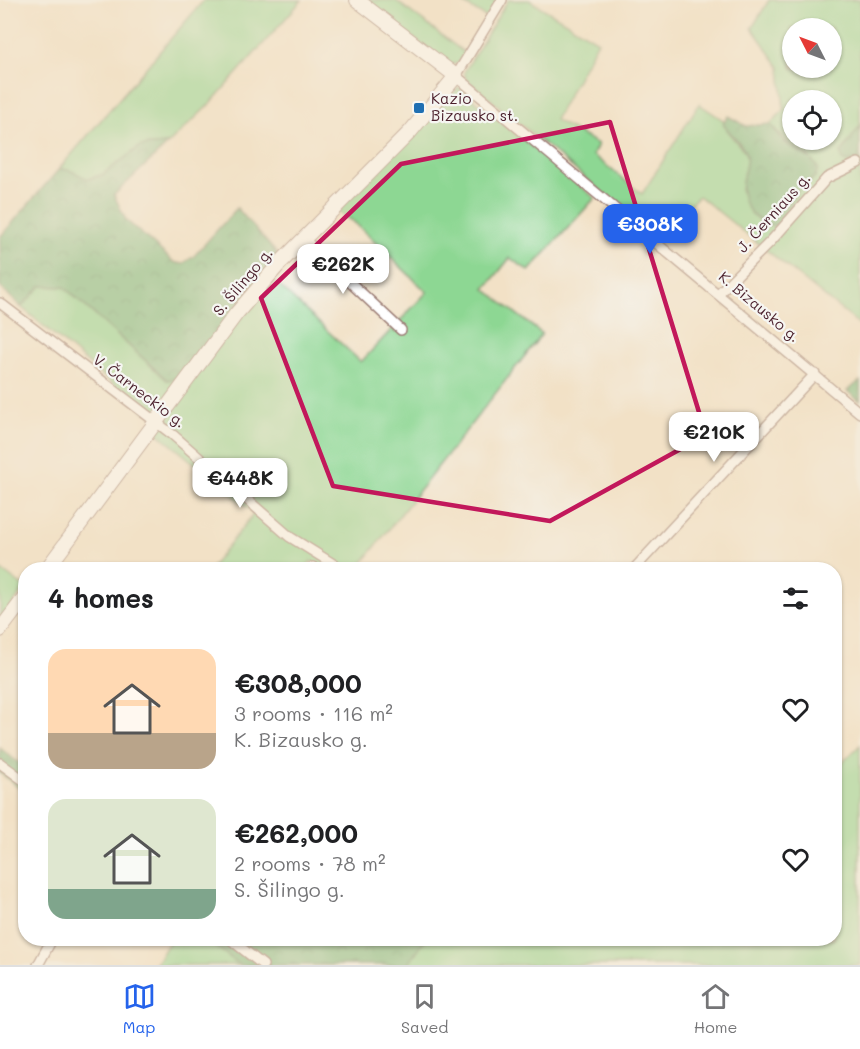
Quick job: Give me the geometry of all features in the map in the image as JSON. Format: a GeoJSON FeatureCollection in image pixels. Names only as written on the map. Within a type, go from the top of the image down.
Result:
{"type":"FeatureCollection","features":[{"type":"Feature","properties":{"kind":"street","name":"K. Bizausko g."},"geometry":{"type":"LineString","coordinates":[[357,0],[456,76],[860,413]]}},
{"type":"Feature","properties":{"kind":"street","name":"S. Šilingo g."},"geometry":{"type":"LineString","coordinates":[[52,562],[236,314],[280,262],[410,132],[456,76],[502,0]]}},
{"type":"Feature","properties":{"kind":"street","name":"J. Černiaus g."},"geometry":{"type":"LineString","coordinates":[[718,294],[771,241],[827,178],[858,163]]}},
{"type":"Feature","properties":{"kind":"street"},"geometry":{"type":"LineString","coordinates":[[304,239],[400,330]]}},
{"type":"Feature","properties":{"kind":"street","name":"V. Čarneckio g."},"geometry":{"type":"LineString","coordinates":[[0,303],[32,325],[154,423],[173,435],[290,537],[330,562]]}},
{"type":"Feature","properties":{"kind":"street"},"geometry":{"type":"LineString","coordinates":[[640,562],[815,374]]}},
{"type":"Feature","properties":{"kind":"street"},"geometry":{"type":"LineString","coordinates":[[0,630],[18,606]]}},
{"type":"Feature","properties":{"kind":"street"},"geometry":{"type":"LineString","coordinates":[[0,763],[18,776]]}},
{"type":"Feature","properties":{"kind":"street"},"geometry":{"type":"LineString","coordinates":[[38,965],[48,946]]}},
{"type":"Feature","properties":{"kind":"street"},"geometry":{"type":"LineString","coordinates":[[239,946],[263,965]]}},
{"type":"Feature","properties":{"kind":"highlighted area"},"geometry":{"type":"Polygon","coordinates":[[[610,122],[706,435],[550,521],[333,486],[261,298],[401,164],[610,122]]]}},
{"type":"Feature","properties":{"kind":"green space"},"geometry":{"type":"Polygon","coordinates":[[[204,0],[302,0],[209,105],[168,144],[141,146],[102,175],[87,179],[69,170],[59,169],[204,0]]]}},
{"type":"Feature","properties":{"kind":"green space"},"geometry":{"type":"Polygon","coordinates":[[[363,0],[395,0],[466,54],[460,63],[449,65],[363,0]]]}},
{"type":"Feature","properties":{"kind":"green space"},"geometry":{"type":"Polygon","coordinates":[[[458,0],[497,0],[487,18],[458,0]]]}},
{"type":"Feature","properties":{"kind":"green space"},"geometry":{"type":"Polygon","coordinates":[[[508,0],[529,0],[598,41],[555,120],[598,144],[593,155],[642,194],[699,104],[723,120],[728,132],[745,152],[747,159],[741,189],[747,203],[778,225],[799,188],[811,181],[816,173],[804,154],[795,150],[842,150],[842,90],[782,90],[780,67],[752,28],[769,0],[860,0],[860,126],[841,153],[860,159],[860,325],[699,196],[655,236],[466,79],[464,72],[508,0]]]}},
{"type":"Feature","properties":{"kind":"green space"},"geometry":{"type":"Polygon","coordinates":[[[459,87],[595,198],[529,271],[510,258],[485,289],[542,334],[363,562],[215,562],[254,513],[155,431],[245,311],[273,280],[361,362],[427,292],[354,222],[337,211],[459,87]]]}},
{"type":"Feature","properties":{"kind":"green space"},"geometry":{"type":"Polygon","coordinates":[[[782,112],[782,137],[770,124],[782,112]]]}},
{"type":"Feature","properties":{"kind":"green space"},"geometry":{"type":"Polygon","coordinates":[[[728,116],[746,126],[770,124],[782,138],[782,150],[797,150],[809,157],[818,168],[815,177],[799,188],[778,225],[759,220],[745,204],[742,186],[746,154],[723,124],[728,116]]]}},
{"type":"Feature","properties":{"kind":"green space"},"geometry":{"type":"Polygon","coordinates":[[[860,126],[860,159],[847,162],[842,160],[841,153],[860,126]]]}},
{"type":"Feature","properties":{"kind":"green space"},"geometry":{"type":"Polygon","coordinates":[[[168,144],[114,195],[126,220],[174,262],[182,264],[194,256],[237,208],[279,256],[181,378],[167,380],[64,287],[41,286],[21,307],[0,287],[0,237],[59,169],[69,170],[88,179],[102,175],[141,146],[168,144]]]}},
{"type":"Feature","properties":{"kind":"green space"},"geometry":{"type":"Polygon","coordinates":[[[41,286],[64,287],[167,380],[181,378],[155,413],[146,412],[21,307],[41,286]]]}},
{"type":"Feature","properties":{"kind":"green space"},"geometry":{"type":"Polygon","coordinates":[[[860,381],[860,401],[847,391],[860,381]]]}},
{"type":"Feature","properties":{"kind":"green space"},"geometry":{"type":"Polygon","coordinates":[[[0,569],[18,583],[18,597],[0,620],[0,569]]]}},
{"type":"Feature","properties":{"kind":"green space"},"geometry":{"type":"Polygon","coordinates":[[[860,745],[860,965],[407,965],[421,946],[842,946],[842,763],[860,745]]]}},
{"type":"Feature","properties":{"kind":"green space"},"geometry":{"type":"Polygon","coordinates":[[[0,748],[18,762],[18,787],[0,773],[0,748]]]}},
{"type":"Feature","properties":{"kind":"green space"},"geometry":{"type":"Polygon","coordinates":[[[167,946],[215,946],[240,965],[155,965],[167,946]]]}},
{"type":"Feature","properties":{"kind":"green space"},"geometry":{"type":"Polygon","coordinates":[[[215,946],[421,946],[407,965],[240,965],[215,946]]]}},
{"type":"Feature","properties":{"kind":"place","name":"Kazio Bizausko st."},"geometry":{"type":"Point","coordinates":[419,108]}}]}
